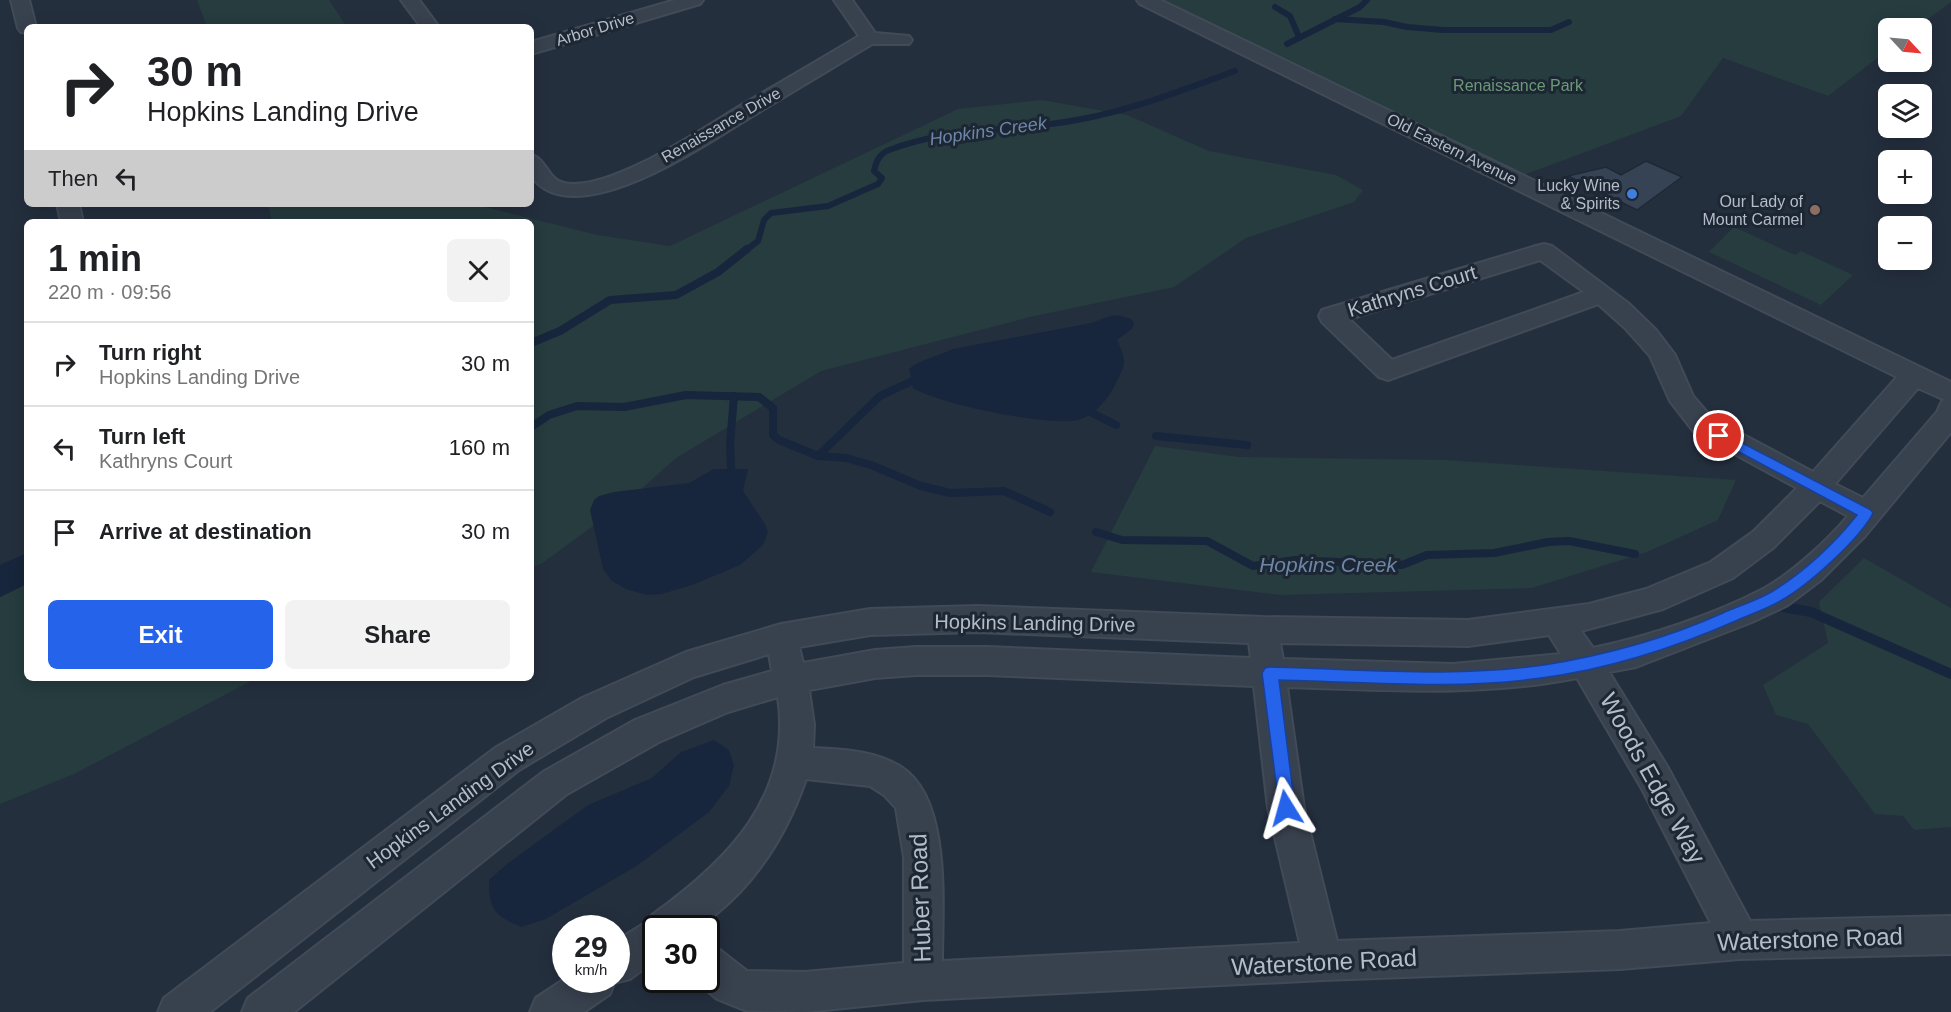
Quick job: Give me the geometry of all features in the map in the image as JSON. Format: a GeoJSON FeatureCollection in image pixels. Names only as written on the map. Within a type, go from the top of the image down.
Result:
{"type":"FeatureCollection","features":[{"type":"Feature","properties":{"kind":"street"},"geometry":{"type":"LineString","coordinates":[[20,0],[26,24]]}},
{"type":"Feature","properties":{"kind":"street"},"geometry":{"type":"LineString","coordinates":[[410,0],[428,24]]}},
{"type":"Feature","properties":{"kind":"street","name":"Arbor Drive"},"geometry":{"type":"LineString","coordinates":[[534,47],[640,6],[694,0]]}},
{"type":"Feature","properties":{"kind":"street"},"geometry":{"type":"LineString","coordinates":[[843,0],[857,17],[869,38],[903,40]]}},
{"type":"Feature","properties":{"kind":"street","name":"Old Eastern Avenue"},"geometry":{"type":"LineString","coordinates":[[1146,0],[1951,393]]}},
{"type":"Feature","properties":{"kind":"street","name":"Renaissance Drive"},"geometry":{"type":"LineString","coordinates":[[534,165],[548,184],[562,190],[602,185],[629,175],[672,154],[869,38]]}},
{"type":"Feature","properties":{"kind":"street","name":"Kathryns Court"},"geometry":{"type":"LineString","coordinates":[[1600,295],[1388,371],[1331,316],[1544,251],[1600,295],[1629,319],[1660,352],[1689,411],[1702,425],[1866,513]]}},
{"type":"Feature","properties":{"kind":"street","name":"Hopkins Landing Drive"},"geometry":{"type":"LineString","coordinates":[[178,1012],[507,759],[594,708],[686,666],[782,637],[870,622],[978,618],[1263,630],[1468,633],[1589,617],[1652,600],[1722,570],[1763,540],[1817,486],[1914,375]]}},
{"type":"Feature","properties":{"kind":"street","name":"Hopkins Landing Drive"},"geometry":{"type":"LineString","coordinates":[[262,1012],[555,783],[648,731],[723,699],[789,680],[875,664],[916,661],[987,661],[1453,678],[1542,672],[1636,653],[1673,640],[1777,596],[1810,571],[1855,528],[1948,417],[1951,408]]}},
{"type":"Feature","properties":{"kind":"street","name":"Woods Edge Way"},"geometry":{"type":"LineString","coordinates":[[1557,622],[1587,663],[1666,795],[1740,940]]}},
{"type":"Feature","properties":{"kind":"street"},"geometry":{"type":"LineString","coordinates":[[1263,630],[1286,808],[1323,961]]}},
{"type":"Feature","properties":{"kind":"street"},"geometry":{"type":"LineString","coordinates":[[685,915],[725,881],[745,859],[782,797],[794,763],[797,736],[796,710],[782,637]]}},
{"type":"Feature","properties":{"kind":"street","name":"Huber Road"},"geometry":{"type":"LineString","coordinates":[[794,763],[870,770],[892,779],[909,797],[917,817],[922,843],[922,981]]}},
{"type":"Feature","properties":{"kind":"street","name":"Waterstone Road"},"geometry":{"type":"LineString","coordinates":[[720,976],[731,985],[747,991],[805,992],[922,981],[1323,961],[1620,950],[1740,940],[1951,935]]}},
{"type":"Feature","properties":{"kind":"street"},"geometry":{"type":"LineString","coordinates":[[550,1012],[577,993]]}},
{"type":"Feature","properties":{"kind":"green space"},"geometry":{"type":"Polygon","coordinates":[[[197,0],[329,0],[345,24],[206,24],[197,0]]]}},
{"type":"Feature","properties":{"kind":"green space","name":"Renaissance Park"},"geometry":{"type":"Polygon","coordinates":[[[1146,0],[1951,0],[1929,18],[1878,18],[1878,58],[1828,96],[1723,58],[1681,116],[1513,179],[1146,0]]]}},
{"type":"Feature","properties":{"kind":"green space"},"geometry":{"type":"Polygon","coordinates":[[[1042,100],[1127,115],[1209,151],[1336,175],[1363,190],[1354,202],[1246,238],[1174,287],[1034,316],[821,371],[676,458],[629,500],[541,564],[534,566],[534,219],[597,235],[670,246],[958,109],[1042,100]]]}},
{"type":"Feature","properties":{"kind":"green space"},"geometry":{"type":"Polygon","coordinates":[[[269,207],[485,207],[533,219],[271,219],[269,207]]]}},
{"type":"Feature","properties":{"kind":"green space"},"geometry":{"type":"Polygon","coordinates":[[[1734,227],[1795,255],[1801,251],[1853,275],[1821,305],[1709,252],[1734,227]]]}},
{"type":"Feature","properties":{"kind":"green space"},"geometry":{"type":"Polygon","coordinates":[[[1155,446],[1239,457],[1445,460],[1736,480],[1718,520],[1647,552],[1532,588],[1280,595],[1091,572],[1155,446]]]}},
{"type":"Feature","properties":{"kind":"green space"},"geometry":{"type":"Polygon","coordinates":[[[1864,558],[1951,608],[1951,827],[1914,830],[1903,816],[1875,814],[1808,724],[1776,715],[1763,685],[1828,643],[1819,602],[1864,558]]]}},
{"type":"Feature","properties":{"kind":"green space"},"geometry":{"type":"Polygon","coordinates":[[[24,585],[24,681],[251,681],[74,774],[0,804],[0,597],[24,585]]]}},
{"type":"Feature","properties":{"kind":"water"},"geometry":{"type":"Polygon","coordinates":[[[1118,315],[1131,319],[1134,323],[1132,329],[1117,340],[1123,354],[1123,368],[1104,402],[1084,418],[1064,421],[1044,420],[994,413],[945,401],[913,388],[909,369],[953,349],[1091,323],[1118,315]]]}},
{"type":"Feature","properties":{"kind":"water"},"geometry":{"type":"Polygon","coordinates":[[[714,469],[748,469],[743,491],[768,532],[763,545],[740,565],[692,585],[662,594],[647,595],[626,589],[612,581],[603,569],[590,510],[594,500],[599,496],[614,492],[689,483],[714,469]]]}},
{"type":"Feature","properties":{"kind":"water"},"geometry":{"type":"Polygon","coordinates":[[[24,554],[24,585],[0,597],[0,565],[24,554]]]}},
{"type":"Feature","properties":{"kind":"water"},"geometry":{"type":"Polygon","coordinates":[[[714,740],[729,750],[734,765],[729,786],[709,812],[638,865],[546,919],[521,927],[499,915],[490,898],[489,880],[507,864],[588,805],[652,778],[681,752],[714,740]]]}},
{"type":"Feature","properties":{"kind":"building","name":"Lucky Wine & Spirits"},"geometry":{"type":"Polygon","coordinates":[[[1646,161],[1682,177],[1637,210],[1568,176],[1606,167],[1621,175],[1646,161]]]}},
{"type":"Feature","properties":{"kind":"waterway"},"geometry":{"type":"LineString","coordinates":[[1336,19],[1360,7],[1367,0]]}},
{"type":"Feature","properties":{"kind":"waterway"},"geometry":{"type":"LineString","coordinates":[[1275,7],[1290,16],[1299,37]]}},
{"type":"Feature","properties":{"kind":"waterway"},"geometry":{"type":"LineString","coordinates":[[1287,44],[1336,19]]}},
{"type":"Feature","properties":{"kind":"waterway"},"geometry":{"type":"LineString","coordinates":[[1336,19],[1384,22],[1407,27],[1443,30],[1551,30],[1569,22]]}},
{"type":"Feature","properties":{"kind":"waterway","name":"Hopkins Creek"},"geometry":{"type":"LineString","coordinates":[[745,251],[758,241],[764,220],[771,213],[828,206],[878,184],[882,178],[874,171],[876,164],[880,156],[889,150],[912,142],[960,133],[1058,123],[1102,115],[1160,98],[1235,71]]}},
{"type":"Feature","properties":{"kind":"waterway","name":"Hopkins Creek"},"geometry":{"type":"LineString","coordinates":[[534,342],[560,331],[610,300],[676,295],[718,272],[747,249]]}},
{"type":"Feature","properties":{"kind":"waterway","name":"Hopkins Creek"},"geometry":{"type":"LineString","coordinates":[[818,456],[880,396],[910,382]]}},
{"type":"Feature","properties":{"kind":"waterway","name":"Hopkins Creek"},"geometry":{"type":"LineString","coordinates":[[534,425],[549,415],[577,406],[624,407],[686,395],[734,396]]}},
{"type":"Feature","properties":{"kind":"waterway"},"geometry":{"type":"LineString","coordinates":[[731,469],[730,444],[734,396]]}},
{"type":"Feature","properties":{"kind":"waterway","name":"Hopkins Creek"},"geometry":{"type":"LineString","coordinates":[[734,396],[759,397],[773,408],[773,435],[779,440],[818,456]]}},
{"type":"Feature","properties":{"kind":"waterway"},"geometry":{"type":"LineString","coordinates":[[1092,413],[1116,425]]}},
{"type":"Feature","properties":{"kind":"waterway"},"geometry":{"type":"LineString","coordinates":[[1156,436],[1247,445]]}},
{"type":"Feature","properties":{"kind":"waterway","name":"Hopkins Creek"},"geometry":{"type":"LineString","coordinates":[[818,456],[846,458],[871,465],[921,486],[950,493],[1004,491],[1050,512]]}},
{"type":"Feature","properties":{"kind":"waterway","name":"Hopkins Creek"},"geometry":{"type":"LineString","coordinates":[[1096,532],[1122,540],[1207,541],[1253,566],[1295,560],[1402,565],[1427,555],[1494,553],[1548,542],[1569,541],[1635,554]]}},
{"type":"Feature","properties":{"kind":"waterway"},"geometry":{"type":"LineString","coordinates":[[1783,607],[1811,612],[1951,674]]}},
{"type":"Feature","properties":{"kind":"place","name":"Lucky Wine & Spirits"},"geometry":{"type":"Point","coordinates":[1632,194]}},
{"type":"Feature","properties":{"kind":"place","name":"Our Lady of Mount Carmel"},"geometry":{"type":"Point","coordinates":[1815,210]}},
{"type":"Feature","properties":{"kind":"route"},"geometry":{"type":"LineString","coordinates":[[1286,808],[1270,673],[1453,678],[1542,672],[1636,653],[1696,632],[1777,596],[1810,571],[1855,528],[1866,513],[1719,436]]}}]}
